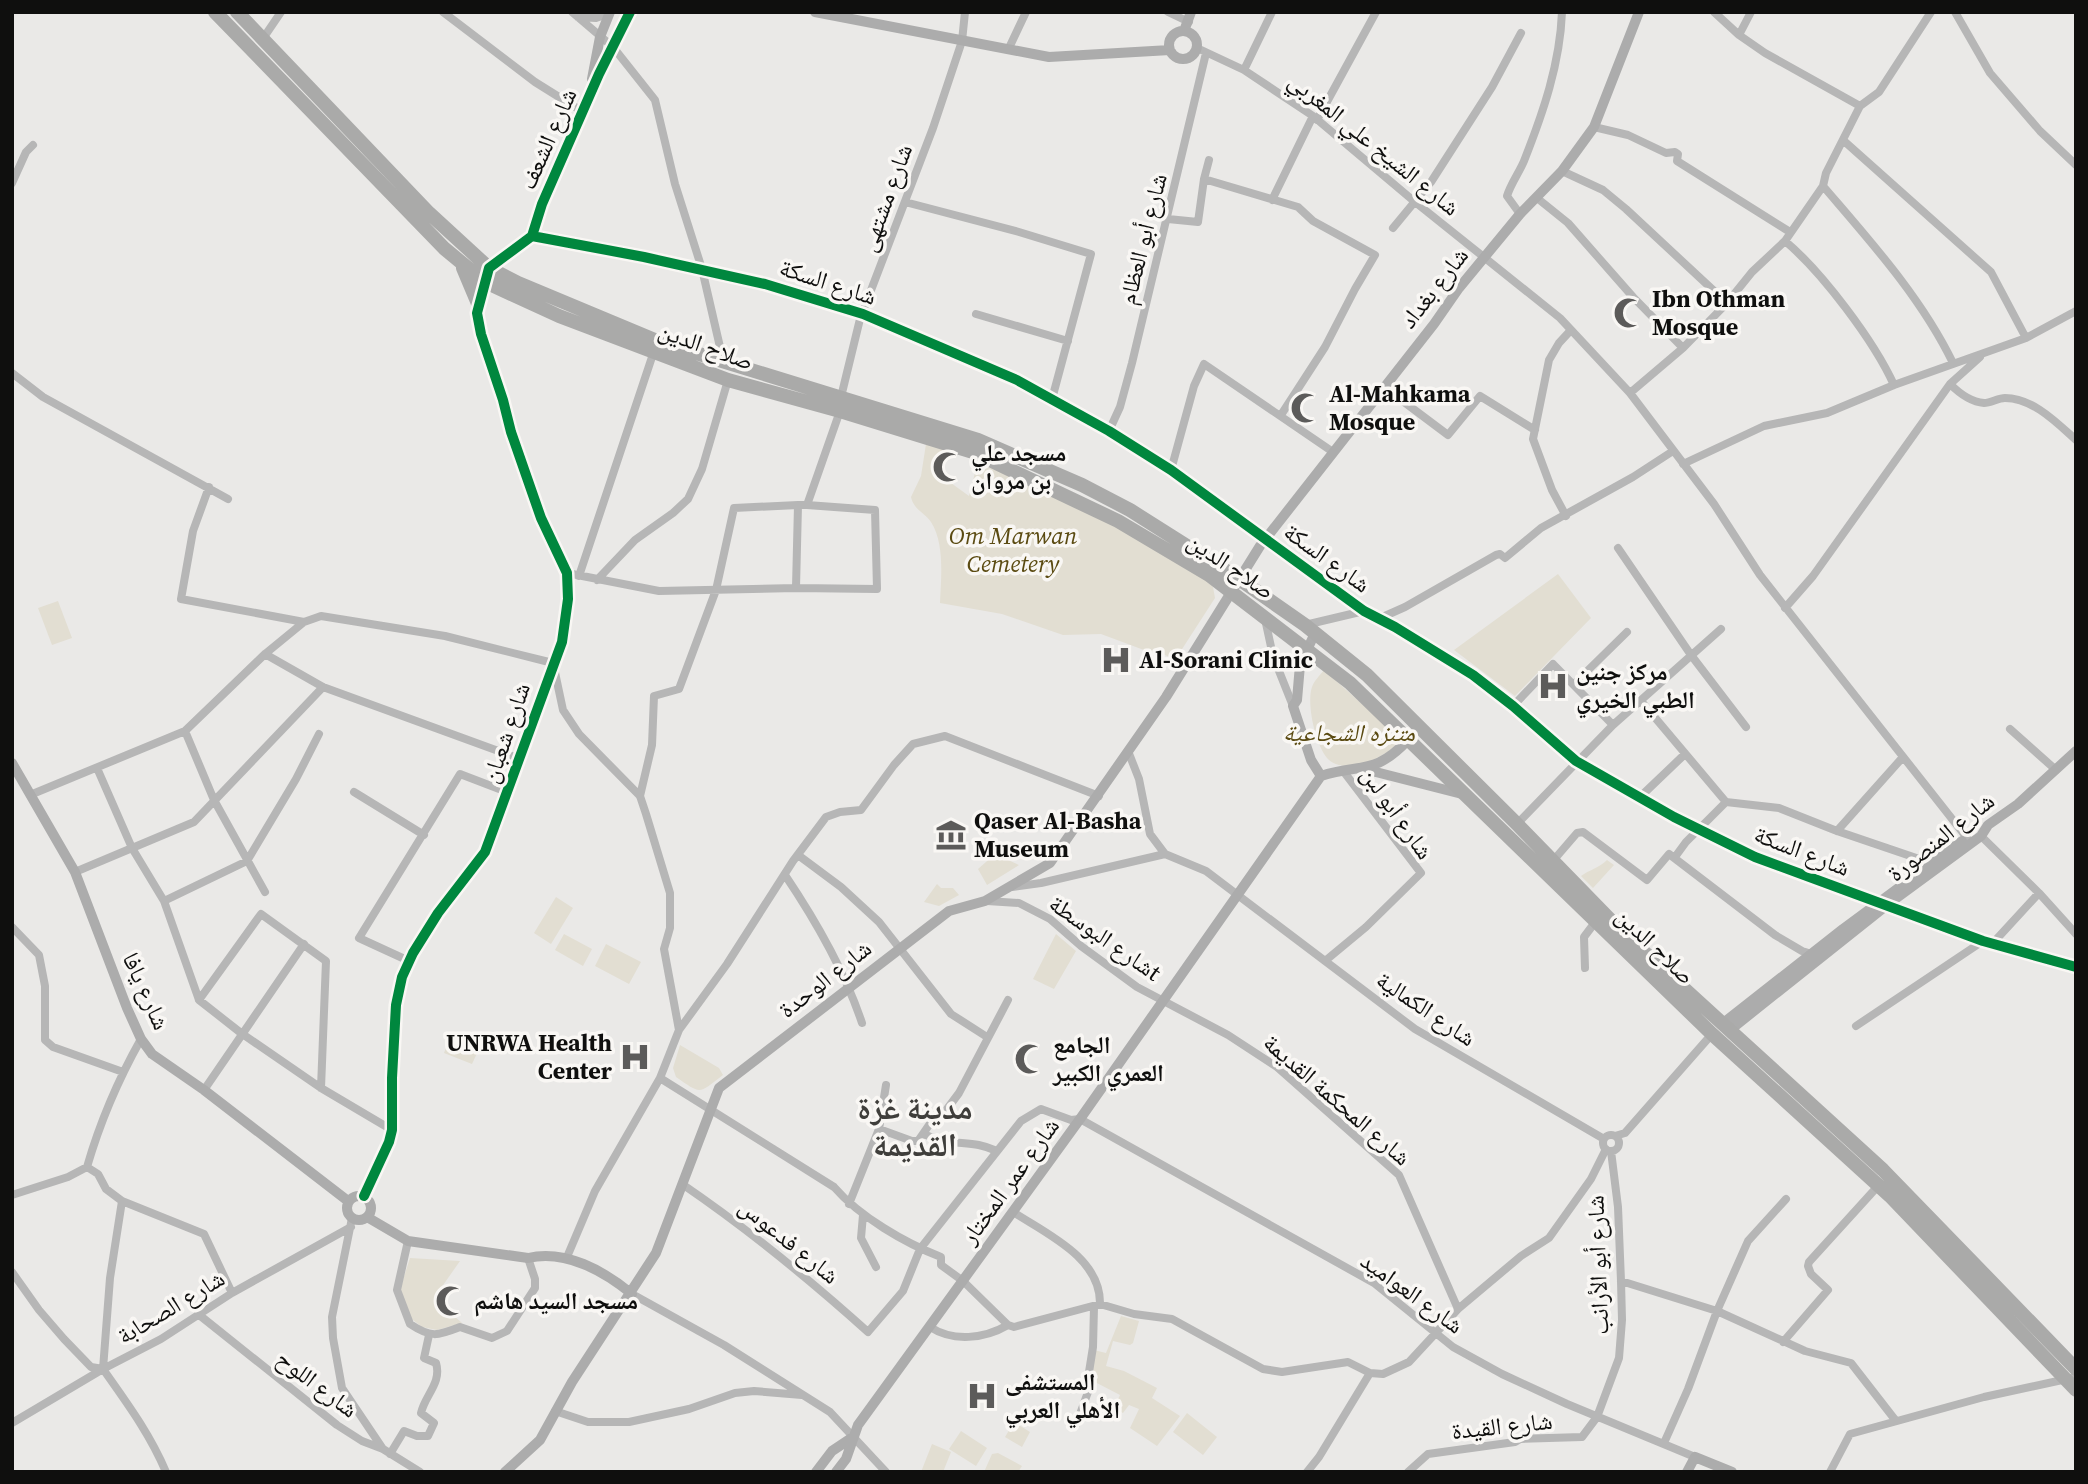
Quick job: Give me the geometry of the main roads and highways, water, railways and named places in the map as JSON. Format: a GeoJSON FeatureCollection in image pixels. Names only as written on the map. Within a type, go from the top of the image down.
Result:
{"type":"FeatureCollection","features":[{"type":"Feature","properties":{"kind":"highway","name":"صلاح الدين"},"geometry":{"type":"LineString","coordinates":[[215,12],[436,241],[459,261],[559,316],[728,380],[840,404],[978,440],[1082,485],[1130,510],[1236,585],[1310,629],[1367,675],[1622,932],[2074,1379]]}},
{"type":"Feature","properties":{"kind":"highway","name":"صلاح الدين"},"geometry":{"type":"LineString","coordinates":[[237,12],[487,275],[518,283],[657,341],[723,360],[840,404]]}},
{"type":"Feature","properties":{"kind":"highway"},"geometry":{"type":"LineString","coordinates":[[258,58],[266,43]]}},
{"type":"Feature","properties":{"kind":"highway"},"geometry":{"type":"LineString","coordinates":[[459,261],[469,278],[479,306]]}},
{"type":"Feature","properties":{"kind":"highway","name":"صلاح الدين"},"geometry":{"type":"LineString","coordinates":[[1236,585],[1264,616],[1350,683],[1596,921],[1883,1170],[2074,1379]]}},
{"type":"Feature","properties":{"kind":"main road","name":"شارع الشعف"},"geometry":{"type":"LineString","coordinates":[[583,112],[600,37],[610,12]]}},
{"type":"Feature","properties":{"kind":"main road"},"geometry":{"type":"LineString","coordinates":[[621,28],[630,12]]}},
{"type":"Feature","properties":{"kind":"main road","name":"شارع بغداد"},"geometry":{"type":"LineString","coordinates":[[1236,585],[1333,452],[1484,258],[1562,171],[1594,127],[1639,12]]}},
{"type":"Feature","properties":{"kind":"main road"},"geometry":{"type":"LineString","coordinates":[[821,13],[1049,57],[1170,50]]}},
{"type":"Feature","properties":{"kind":"main road"},"geometry":{"type":"LineString","coordinates":[[1188,22],[1202,51],[1184,59],[1175,57],[1170,50],[1172,37],[1188,22]]}},
{"type":"Feature","properties":{"kind":"main road","name":"شارع الشعف"},"geometry":{"type":"LineString","coordinates":[[487,275],[532,236],[542,204],[613,47]]}},
{"type":"Feature","properties":{"kind":"main road","name":"شارع الوحدة"},"geometry":{"type":"LineString","coordinates":[[505,1472],[540,1440],[555,1411],[656,1253],[719,1088],[949,911],[985,901],[1050,863],[1166,697],[1236,585]]}},
{"type":"Feature","properties":{"kind":"main road"},"geometry":{"type":"LineString","coordinates":[[1310,629],[1307,649],[1300,665],[1297,699],[1293,706],[1311,760],[1321,776],[1364,769],[1386,760],[1408,740]]}},
{"type":"Feature","properties":{"kind":"main road","name":"شارع المنصورة"},"geometry":{"type":"LineString","coordinates":[[1969,840],[1981,836],[1989,825],[2018,804],[2076,751]]}},
{"type":"Feature","properties":{"kind":"main road","name":"شارع يافا"},"geometry":{"type":"LineString","coordinates":[[12,763],[75,872],[141,1039],[152,1054],[204,1090],[348,1201]]}},
{"type":"Feature","properties":{"kind":"main road"},"geometry":{"type":"LineString","coordinates":[[1364,769],[1462,794]]}},
{"type":"Feature","properties":{"kind":"main road","name":"شارع عمر المختار"},"geometry":{"type":"LineString","coordinates":[[836,1472],[846,1460],[858,1424],[1080,1119],[1321,776]]}},
{"type":"Feature","properties":{"kind":"main road"},"geometry":{"type":"LineString","coordinates":[[1721,1029],[1989,825]]}},
{"type":"Feature","properties":{"kind":"main road"},"geometry":{"type":"LineString","coordinates":[[354,1196],[364,1196],[371,1206],[367,1217],[352,1223],[346,1210],[348,1201],[354,1196]]}},
{"type":"Feature","properties":{"kind":"main road"},"geometry":{"type":"LineString","coordinates":[[367,1217],[408,1241],[528,1258],[539,1255],[567,1257],[618,1283],[632,1294]]}},
{"type":"Feature","properties":{"kind":"main road","name":"شارع عمر المختار"},"geometry":{"type":"LineString","coordinates":[[816,1472],[832,1451],[853,1437]]}},
{"type":"Feature","properties":{"kind":"main road"},"geometry":{"type":"LineString","coordinates":[[1687,1472],[1695,1457],[1732,1472]]}},
{"type":"Feature","properties":{"kind":"place","name":"Ibn Othman Mosque"},"geometry":{"type":"Point","coordinates":[1629,313]}},
{"type":"Feature","properties":{"kind":"place","name":"Al-Mahkama Mosque"},"geometry":{"type":"Point","coordinates":[1306,408]}},
{"type":"Feature","properties":{"kind":"place","name":"مسجد علي بن مروان"},"geometry":{"type":"Point","coordinates":[948,467]}},
{"type":"Feature","properties":{"kind":"place","name":"Al-Sorani Clinic"},"geometry":{"type":"Point","coordinates":[1116,660]}},
{"type":"Feature","properties":{"kind":"place","name":"مركز جنين الطبي الخيري"},"geometry":{"type":"Point","coordinates":[1553,686]}},
{"type":"Feature","properties":{"kind":"place","name":"Qaser Al-Basha Museum"},"geometry":{"type":"Point","coordinates":[951,835]}},
{"type":"Feature","properties":{"kind":"place","name":"UNRWA Health Center"},"geometry":{"type":"Point","coordinates":[635,1057]}},
{"type":"Feature","properties":{"kind":"place","name":"الجامع العمري الكبير"},"geometry":{"type":"Point","coordinates":[1030,1059]}},
{"type":"Feature","properties":{"kind":"place","name":"مسجد السيد هاشم"},"geometry":{"type":"Point","coordinates":[451,1301]}},
{"type":"Feature","properties":{"kind":"place","name":"المستشفى الأهلي العربي"},"geometry":{"type":"Point","coordinates":[982,1396]}},
{"type":"Feature","properties":{"kind":"district","name":"مدينة غزة القديمة"},"geometry":{"type":"Point","coordinates":[915,1126]}},
{"type":"Feature","properties":{"kind":"park label","name":"Om Marwan Cemetery"},"geometry":{"type":"Point","coordinates":[1013,550]}},
{"type":"Feature","properties":{"kind":"park label","name":"متنزه الشجاعية"},"geometry":{"type":"Point","coordinates":[1349,733]}}]}
